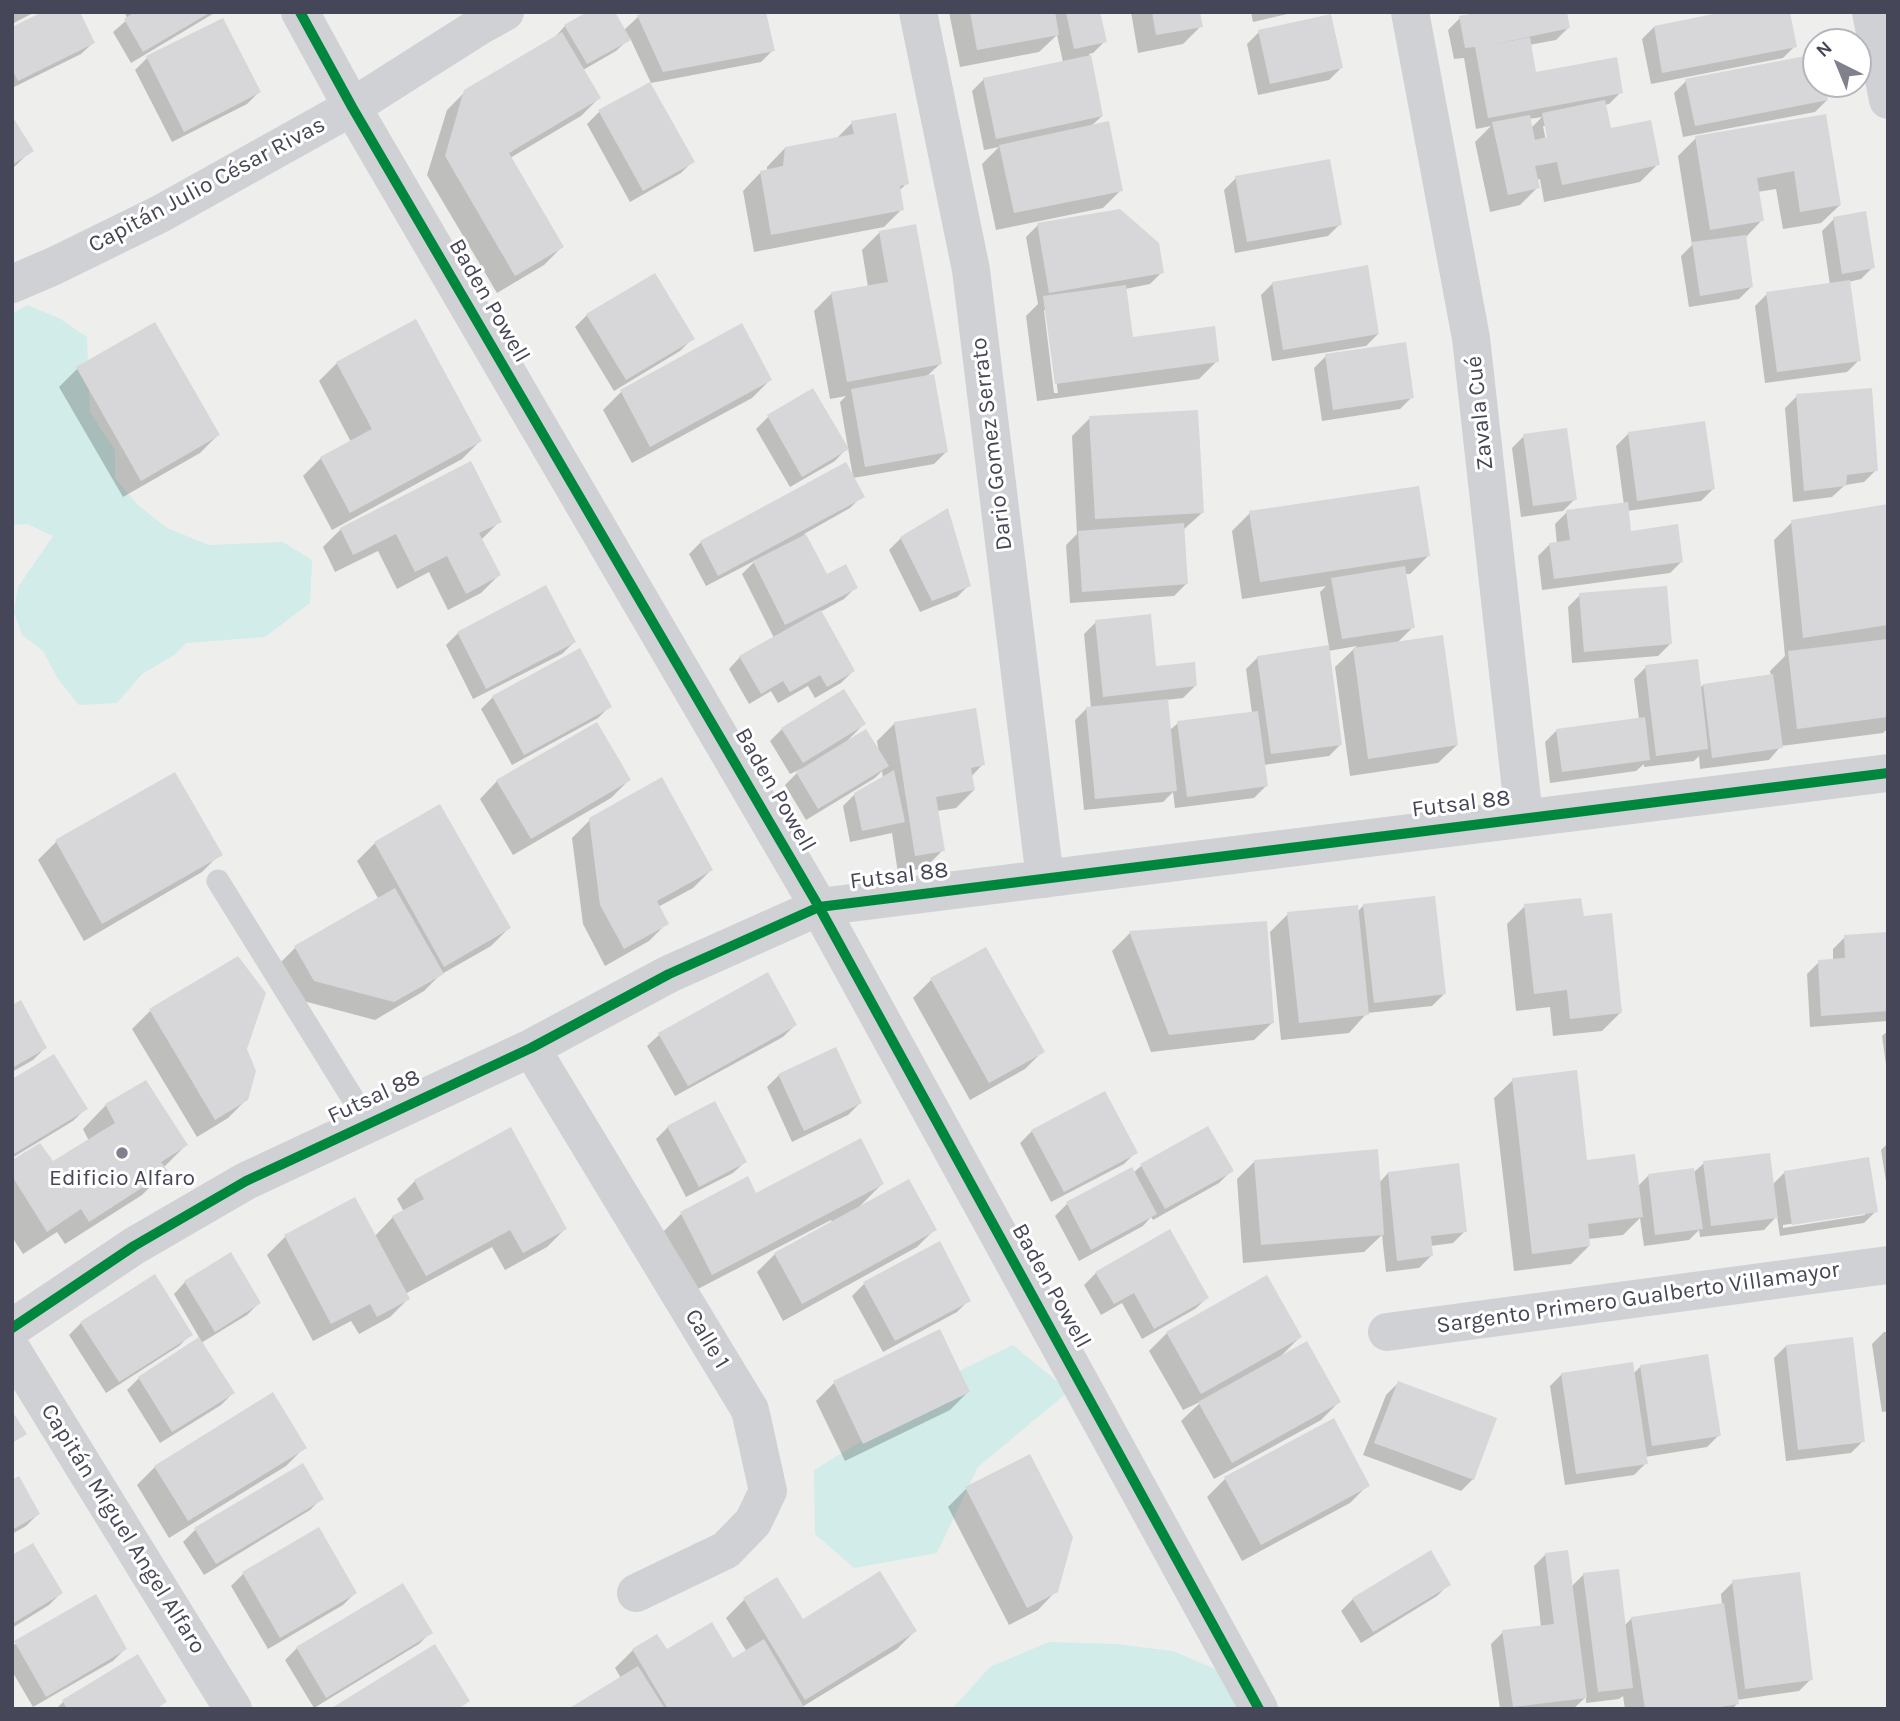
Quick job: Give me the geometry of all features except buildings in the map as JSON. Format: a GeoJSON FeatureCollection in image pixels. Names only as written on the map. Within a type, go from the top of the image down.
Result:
{"type":"FeatureCollection","features":[{"type":"Feature","properties":{"kind":"street","name":"Baden Powell"},"geometry":{"type":"LineString","coordinates":[[300,12],[352,107],[819,907],[1259,1709]]}},
{"type":"Feature","properties":{"kind":"street","name":"Capitán Julio César Rivas"},"geometry":{"type":"LineString","coordinates":[[12,284],[160,214],[352,107],[505,12]]}},
{"type":"Feature","properties":{"kind":"street","name":"Dario Gomez Serrato"},"geometry":{"type":"LineString","coordinates":[[918,12],[971,270],[1045,879]]}},
{"type":"Feature","properties":{"kind":"street","name":"Zavala Cué"},"geometry":{"type":"LineString","coordinates":[[1410,12],[1471,338],[1524,817]]}},
{"type":"Feature","properties":{"kind":"street"},"geometry":{"type":"LineString","coordinates":[[1871,12],[1888,100]]}},
{"type":"Feature","properties":{"kind":"street","name":"Futsal 88"},"geometry":{"type":"LineString","coordinates":[[12,1328],[134,1246],[246,1181],[531,1048],[669,974],[819,907],[1888,773]]}},
{"type":"Feature","properties":{"kind":"street","name":"Calle 1"},"geometry":{"type":"LineString","coordinates":[[531,1048],[750,1410],[768,1492],[753,1522],[726,1550],[636,1593]]}},
{"type":"Feature","properties":{"kind":"street","name":"Sargento Primero Gualberto Villamayor"},"geometry":{"type":"LineString","coordinates":[[1387,1332],[1888,1265]]}},
{"type":"Feature","properties":{"kind":"street","name":"Capitán Miguel Angel Alfaro"},"geometry":{"type":"LineString","coordinates":[[12,1350],[233,1709]]}},
{"type":"Feature","properties":{"kind":"lane"},"geometry":{"type":"LineString","coordinates":[[218,881],[368,1123]]}},
{"type":"Feature","properties":{"kind":"shaded area"},"geometry":{"type":"Polygon","coordinates":[[[27,305],[59,318],[87,337],[90,412],[115,450],[115,478],[138,505],[167,528],[209,545],[283,542],[312,560],[310,603],[265,637],[186,643],[174,655],[142,674],[117,703],[79,705],[58,679],[43,651],[22,635],[14,612],[18,587],[53,536],[27,524],[12,525],[12,314],[27,305]]]}},
{"type":"Feature","properties":{"kind":"shaded area"},"geometry":{"type":"Polygon","coordinates":[[[1013,1345],[1069,1391],[978,1467],[937,1553],[854,1568],[815,1534],[814,1470],[906,1414],[963,1369],[1013,1345]]]}},
{"type":"Feature","properties":{"kind":"shaded area"},"geometry":{"type":"Polygon","coordinates":[[[1049,1642],[1116,1644],[1173,1651],[1233,1677],[1261,1709],[952,1709],[990,1667],[1049,1642]]]}},
{"type":"Feature","properties":{"kind":"cycle path"},"geometry":{"type":"LineString","coordinates":[[300,12],[352,107],[819,907],[1259,1709]]}},
{"type":"Feature","properties":{"kind":"cycle path"},"geometry":{"type":"LineString","coordinates":[[12,1328],[134,1246],[246,1181],[531,1048],[669,974],[819,907],[1888,773]]}},
{"type":"Feature","properties":{"kind":"place","name":"Edificio Alfaro"},"geometry":{"type":"Point","coordinates":[122,1153]}}]}
